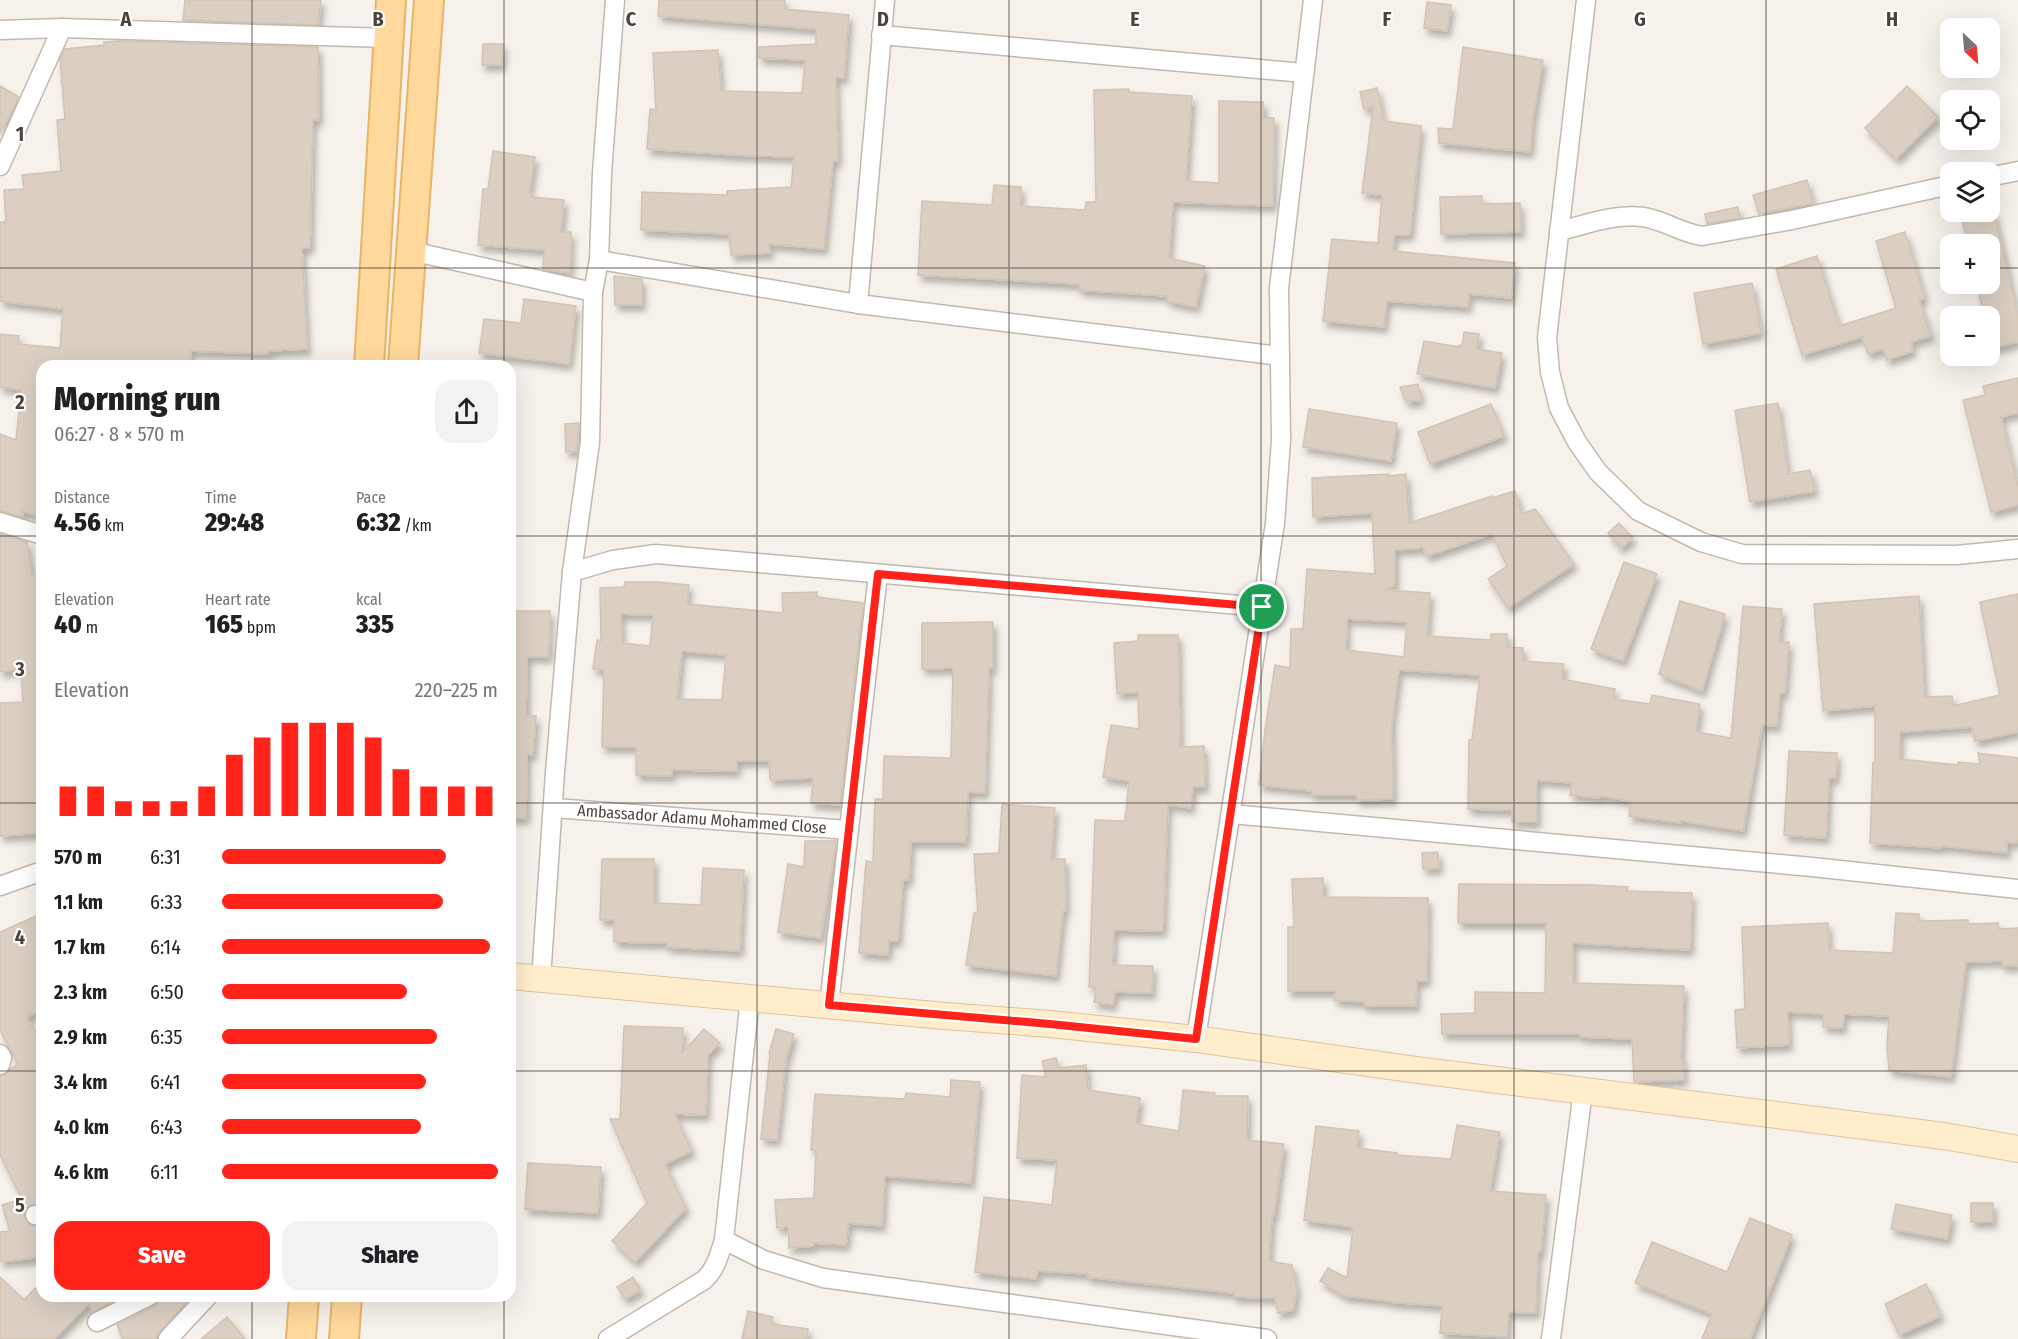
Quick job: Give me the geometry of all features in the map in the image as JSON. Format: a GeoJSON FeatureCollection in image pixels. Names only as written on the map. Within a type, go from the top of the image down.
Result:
{"type":"FeatureCollection","features":[{"type":"Feature","properties":{"kind":"main road"},"geometry":{"type":"LineString","coordinates":[[369,360],[391,0]]}},
{"type":"Feature","properties":{"kind":"main road"},"geometry":{"type":"LineString","coordinates":[[403,360],[429,0]]}},
{"type":"Feature","properties":{"kind":"main road"},"geometry":{"type":"LineString","coordinates":[[301,1339],[304,1302]]}},
{"type":"Feature","properties":{"kind":"main road"},"geometry":{"type":"LineString","coordinates":[[345,1339],[347,1302]]}},
{"type":"Feature","properties":{"kind":"street"},"geometry":{"type":"LineString","coordinates":[[541,978],[572,572],[590,442],[593,292],[599,260],[602,173],[615,0]]}},
{"type":"Feature","properties":{"kind":"street"},"geometry":{"type":"LineString","coordinates":[[858,304],[885,0]]}},
{"type":"Feature","properties":{"kind":"street"},"geometry":{"type":"LineString","coordinates":[[1196,1039],[1275,523],[1280,452],[1278,288],[1313,0]]}},
{"type":"Feature","properties":{"kind":"street"},"geometry":{"type":"LineString","coordinates":[[1586,0],[1547,338],[1550,372],[1559,408],[1577,442],[1598,472],[1638,511],[1701,542],[1742,554],[1957,555],[2018,549]]}},
{"type":"Feature","properties":{"kind":"street"},"geometry":{"type":"LineString","coordinates":[[0,30],[62,28],[388,38]]}},
{"type":"Feature","properties":{"kind":"street"},"geometry":{"type":"LineString","coordinates":[[0,166],[62,28]]}},
{"type":"Feature","properties":{"kind":"street"},"geometry":{"type":"LineString","coordinates":[[881,35],[1304,73]]}},
{"type":"Feature","properties":{"kind":"street"},"geometry":{"type":"LineString","coordinates":[[2000,175],[2018,171]]}},
{"type":"Feature","properties":{"kind":"street"},"geometry":{"type":"LineString","coordinates":[[1559,231],[1626,216],[1658,220],[1701,236],[1792,220],[1940,187]]}},
{"type":"Feature","properties":{"kind":"street"},"geometry":{"type":"LineString","coordinates":[[411,251],[593,292]]}},
{"type":"Feature","properties":{"kind":"street"},"geometry":{"type":"LineString","coordinates":[[599,260],[858,304],[1280,356]]}},
{"type":"Feature","properties":{"kind":"street"},"geometry":{"type":"LineString","coordinates":[[0,522],[36,533]]}},
{"type":"Feature","properties":{"kind":"street"},"geometry":{"type":"LineString","coordinates":[[572,572],[613,560],[656,554],[1262,607]]}},
{"type":"Feature","properties":{"kind":"street"},"geometry":{"type":"LineString","coordinates":[[829,1005],[878,574]]}},
{"type":"Feature","properties":{"kind":"street","name":"Ambassador Adamu Mohammed Close"},"geometry":{"type":"LineString","coordinates":[[554,808],[849,830]]}},
{"type":"Feature","properties":{"kind":"street"},"geometry":{"type":"LineString","coordinates":[[1231,814],[1812,867],[2018,889]]}},
{"type":"Feature","properties":{"kind":"street"},"geometry":{"type":"LineString","coordinates":[[0,886],[36,873]]}},
{"type":"Feature","properties":{"kind":"street"},"geometry":{"type":"LineString","coordinates":[[516,976],[1196,1039],[1944,1136],[2018,1149]]}},
{"type":"Feature","properties":{"kind":"street"},"geometry":{"type":"LineString","coordinates":[[608,1339],[704,1280],[712,1272],[717,1262],[724,1240],[750,998]]}},
{"type":"Feature","properties":{"kind":"street"},"geometry":{"type":"LineString","coordinates":[[0,1054],[2,1058],[0,1065]]}},
{"type":"Feature","properties":{"kind":"street"},"geometry":{"type":"LineString","coordinates":[[1551,1339],[1583,1091]]}},
{"type":"Feature","properties":{"kind":"street"},"geometry":{"type":"LineString","coordinates":[[724,1240],[764,1260],[823,1278],[1152,1331],[1267,1339]]}},
{"type":"Feature","properties":{"kind":"street"},"geometry":{"type":"LineString","coordinates":[[97,1322],[137,1302]]}},
{"type":"Feature","properties":{"kind":"street"},"geometry":{"type":"LineString","coordinates":[[168,1339],[202,1302]]}},
{"type":"Feature","properties":{"kind":"building"},"geometry":{"type":"Polygon","coordinates":[[[185,0],[321,0],[318,25],[183,20],[185,0]]]}},
{"type":"Feature","properties":{"kind":"building"},"geometry":{"type":"Polygon","coordinates":[[[659,0],[785,0],[785,9],[849,15],[844,78],[836,77],[838,161],[833,161],[824,249],[769,244],[770,253],[731,255],[729,234],[641,230],[642,192],[727,195],[727,191],[791,187],[794,157],[647,149],[650,109],[656,110],[653,53],[718,50],[721,91],[802,93],[805,60],[759,58],[759,47],[816,44],[816,29],[658,16],[659,0]]]}},
{"type":"Feature","properties":{"kind":"building"},"geometry":{"type":"Polygon","coordinates":[[[1427,2],[1451,5],[1447,31],[1424,28],[1427,2]]]}},
{"type":"Feature","properties":{"kind":"building"},"geometry":{"type":"Polygon","coordinates":[[[104,42],[318,47],[319,120],[313,120],[310,248],[302,248],[307,349],[268,351],[268,354],[191,351],[190,360],[36,360],[36,515],[22,511],[23,517],[0,511],[0,434],[16,440],[21,390],[0,387],[0,334],[19,336],[18,344],[60,348],[63,309],[0,301],[0,222],[6,222],[4,190],[24,189],[22,175],[61,171],[57,120],[65,119],[60,59],[65,49],[104,45],[104,42]]]}},
{"type":"Feature","properties":{"kind":"building"},"geometry":{"type":"Polygon","coordinates":[[[483,44],[503,44],[502,65],[482,65],[483,44]]]}},
{"type":"Feature","properties":{"kind":"building"},"geometry":{"type":"Polygon","coordinates":[[[1463,47],[1543,60],[1530,152],[1439,143],[1438,128],[1453,129],[1463,47]]]}},
{"type":"Feature","properties":{"kind":"building"},"geometry":{"type":"Polygon","coordinates":[[[0,86],[19,97],[0,134],[0,86]]]}},
{"type":"Feature","properties":{"kind":"building"},"geometry":{"type":"Polygon","coordinates":[[[1907,86],[1938,117],[1896,159],[1865,128],[1907,86]]]}},
{"type":"Feature","properties":{"kind":"building"},"geometry":{"type":"Polygon","coordinates":[[[1377,88],[1384,121],[1421,126],[1410,235],[1394,235],[1393,251],[1515,263],[1511,298],[1469,294],[1468,307],[1387,301],[1384,327],[1323,321],[1332,239],[1378,243],[1382,195],[1362,193],[1373,107],[1364,109],[1360,92],[1377,88]]]}},
{"type":"Feature","properties":{"kind":"building"},"geometry":{"type":"Polygon","coordinates":[[[1129,89],[1129,92],[1192,96],[1186,181],[1219,183],[1219,101],[1263,102],[1263,118],[1274,118],[1273,206],[1173,202],[1169,258],[1205,266],[1196,307],[1167,301],[1168,296],[1079,290],[1079,284],[918,275],[922,201],[992,205],[994,185],[1021,187],[1020,206],[1085,210],[1086,202],[1096,202],[1094,90],[1129,89]]]}},
{"type":"Feature","properties":{"kind":"building"},"geometry":{"type":"Polygon","coordinates":[[[493,151],[535,157],[529,193],[532,193],[531,197],[564,200],[561,232],[571,232],[570,273],[543,269],[544,250],[478,245],[483,189],[488,189],[493,151]]]}},
{"type":"Feature","properties":{"kind":"building"},"geometry":{"type":"Polygon","coordinates":[[[1807,180],[1813,203],[1759,214],[1753,195],[1807,180]]]}},
{"type":"Feature","properties":{"kind":"building"},"geometry":{"type":"Polygon","coordinates":[[[1482,196],[1482,204],[1520,203],[1521,232],[1441,234],[1440,197],[1482,196]]]}},
{"type":"Feature","properties":{"kind":"building"},"geometry":{"type":"Polygon","coordinates":[[[1738,207],[1740,218],[1707,224],[1705,214],[1738,207]]]}},
{"type":"Feature","properties":{"kind":"building"},"geometry":{"type":"Polygon","coordinates":[[[1962,222],[1996,222],[1999,234],[1966,234],[1962,222]]]}},
{"type":"Feature","properties":{"kind":"building"},"geometry":{"type":"Polygon","coordinates":[[[1905,232],[1925,298],[1919,300],[1931,336],[1911,342],[1913,351],[1887,360],[1883,349],[1868,354],[1862,337],[1802,355],[1776,269],[1817,256],[1839,326],[1896,308],[1876,241],[1905,232]]]}},
{"type":"Feature","properties":{"kind":"building"},"geometry":{"type":"Polygon","coordinates":[[[2000,238],[2018,316],[2018,342],[2000,346],[2000,306],[1982,306],[1979,294],[2000,294],[2000,238]]]}},
{"type":"Feature","properties":{"kind":"building"},"geometry":{"type":"Polygon","coordinates":[[[614,276],[642,279],[642,305],[615,305],[614,276]]]}},
{"type":"Feature","properties":{"kind":"building"},"geometry":{"type":"Polygon","coordinates":[[[1752,283],[1761,333],[1703,344],[1694,293],[1752,283]]]}},
{"type":"Feature","properties":{"kind":"building"},"geometry":{"type":"Polygon","coordinates":[[[524,299],[576,306],[569,364],[479,353],[484,319],[521,323],[524,299]]]}},
{"type":"Feature","properties":{"kind":"building"},"geometry":{"type":"Polygon","coordinates":[[[1464,332],[1479,334],[1477,349],[1502,353],[1495,388],[1417,374],[1424,341],[1459,347],[1459,345],[1462,346],[1464,332]]]}},
{"type":"Feature","properties":{"kind":"building"},"geometry":{"type":"Polygon","coordinates":[[[2018,378],[2018,413],[2001,417],[2018,486],[2018,505],[1991,512],[1963,400],[1985,395],[1983,386],[2018,378]]]}},
{"type":"Feature","properties":{"kind":"building"},"geometry":{"type":"Polygon","coordinates":[[[1418,384],[1421,400],[1406,402],[1400,387],[1418,384]]]}},
{"type":"Feature","properties":{"kind":"building"},"geometry":{"type":"Polygon","coordinates":[[[1778,403],[1788,474],[1810,470],[1815,491],[1750,502],[1735,410],[1778,403]]]}},
{"type":"Feature","properties":{"kind":"building"},"geometry":{"type":"Polygon","coordinates":[[[1491,404],[1504,436],[1430,464],[1418,432],[1491,404]]]}},
{"type":"Feature","properties":{"kind":"building"},"geometry":{"type":"Polygon","coordinates":[[[1309,409],[1397,423],[1391,461],[1303,447],[1309,409]]]}},
{"type":"Feature","properties":{"kind":"building"},"geometry":{"type":"Polygon","coordinates":[[[579,423],[577,451],[566,452],[565,424],[579,423]]]}},
{"type":"Feature","properties":{"kind":"building"},"geometry":{"type":"Polygon","coordinates":[[[1406,474],[1409,523],[1492,496],[1492,498],[1515,491],[1522,514],[1535,509],[1574,564],[1508,608],[1488,579],[1507,566],[1492,534],[1427,556],[1423,548],[1395,550],[1395,585],[1386,590],[1430,593],[1427,636],[1491,640],[1491,634],[1507,634],[1507,647],[1523,648],[1523,661],[1564,664],[1562,679],[1615,689],[1614,699],[1650,704],[1652,695],[1700,704],[1696,732],[1731,738],[1743,606],[1782,609],[1779,642],[1789,642],[1785,693],[1780,693],[1777,726],[1762,725],[1743,831],[1681,821],[1681,823],[1629,816],[1631,801],[1600,796],[1599,798],[1570,795],[1572,783],[1537,780],[1537,822],[1512,822],[1512,810],[1468,809],[1469,740],[1472,740],[1480,675],[1399,670],[1392,723],[1393,799],[1357,800],[1357,795],[1312,795],[1312,791],[1259,785],[1275,665],[1290,668],[1291,629],[1303,629],[1307,569],[1375,574],[1372,513],[1313,517],[1312,478],[1406,474]],[[1347,619],[1346,650],[1404,657],[1407,622],[1347,619]]]}},
{"type":"Feature","properties":{"kind":"building"},"geometry":{"type":"Polygon","coordinates":[[[1619,523],[1633,538],[1621,548],[1608,533],[1619,523]]]}},
{"type":"Feature","properties":{"kind":"building"},"geometry":{"type":"Polygon","coordinates":[[[0,534],[27,542],[32,576],[36,575],[36,833],[0,836],[0,703],[23,702],[21,669],[0,672],[0,534]]]}},
{"type":"Feature","properties":{"kind":"building"},"geometry":{"type":"Polygon","coordinates":[[[1624,562],[1657,574],[1623,661],[1591,649],[1624,562]]]}},
{"type":"Feature","properties":{"kind":"building"},"geometry":{"type":"Polygon","coordinates":[[[625,582],[689,585],[687,604],[783,613],[782,593],[817,592],[817,597],[863,603],[840,805],[811,803],[813,778],[770,780],[769,761],[737,761],[737,771],[672,770],[672,776],[636,775],[636,747],[602,747],[604,670],[593,669],[597,640],[601,641],[600,588],[624,587],[625,582]],[[621,614],[622,643],[650,646],[653,615],[621,614]],[[682,651],[677,699],[722,700],[726,655],[682,651]]]}},
{"type":"Feature","properties":{"kind":"building"},"geometry":{"type":"Polygon","coordinates":[[[2018,594],[2018,732],[1975,741],[1972,727],[1900,732],[1900,759],[1958,765],[1958,762],[1980,764],[1978,753],[2018,758],[2018,843],[2007,842],[2007,853],[1942,846],[1941,848],[1870,843],[1873,762],[1875,762],[1875,706],[1823,711],[1814,604],[1919,596],[1924,697],[1952,696],[1953,706],[2000,695],[1980,602],[2018,594]]]}},
{"type":"Feature","properties":{"kind":"building"},"geometry":{"type":"Polygon","coordinates":[[[1680,601],[1725,614],[1702,691],[1659,674],[1680,601]]]}},
{"type":"Feature","properties":{"kind":"building"},"geometry":{"type":"Polygon","coordinates":[[[516,611],[550,611],[549,657],[527,657],[526,716],[536,716],[533,755],[527,754],[526,818],[516,818],[516,611]]]}},
{"type":"Feature","properties":{"kind":"building"},"geometry":{"type":"Polygon","coordinates":[[[993,622],[993,668],[989,668],[985,793],[968,792],[966,842],[911,842],[909,880],[903,880],[898,941],[889,941],[888,955],[859,953],[866,861],[873,862],[875,799],[883,799],[884,756],[951,758],[953,668],[922,669],[922,623],[993,622]]]}},
{"type":"Feature","properties":{"kind":"building"},"geometry":{"type":"Polygon","coordinates":[[[1138,635],[1178,635],[1180,747],[1204,746],[1205,787],[1193,787],[1191,808],[1168,805],[1163,931],[1114,930],[1113,965],[1153,966],[1152,993],[1115,992],[1113,1005],[1094,1002],[1096,987],[1089,987],[1095,820],[1125,821],[1129,781],[1103,777],[1111,725],[1139,729],[1138,692],[1117,694],[1114,643],[1138,641],[1138,635]]]}},
{"type":"Feature","properties":{"kind":"building"},"geometry":{"type":"Polygon","coordinates":[[[1789,751],[1837,753],[1836,778],[1829,778],[1826,838],[1784,835],[1789,751]]]}},
{"type":"Feature","properties":{"kind":"building"},"geometry":{"type":"Polygon","coordinates":[[[1002,804],[1055,808],[1051,859],[1065,859],[1066,911],[1063,911],[1056,976],[966,965],[974,913],[978,914],[974,854],[999,853],[1002,804]]]}},
{"type":"Feature","properties":{"kind":"building"},"geometry":{"type":"Polygon","coordinates":[[[805,841],[836,841],[821,938],[778,932],[788,864],[804,867],[805,841]]]}},
{"type":"Feature","properties":{"kind":"building"},"geometry":{"type":"Polygon","coordinates":[[[1438,852],[1439,868],[1423,869],[1422,853],[1438,852]]]}},
{"type":"Feature","properties":{"kind":"building"},"geometry":{"type":"Polygon","coordinates":[[[602,859],[654,859],[654,903],[701,905],[703,868],[744,870],[740,951],[667,947],[667,943],[614,942],[614,920],[600,920],[602,859]]]}},
{"type":"Feature","properties":{"kind":"building"},"geometry":{"type":"Polygon","coordinates":[[[1323,878],[1323,897],[1428,898],[1427,981],[1417,981],[1416,1006],[1364,1006],[1364,1002],[1334,1000],[1335,991],[1288,991],[1288,927],[1294,927],[1292,879],[1323,878]]]}},
{"type":"Feature","properties":{"kind":"building"},"geometry":{"type":"Polygon","coordinates":[[[1459,884],[1592,885],[1628,887],[1627,891],[1692,893],[1690,950],[1573,943],[1573,983],[1684,986],[1681,1058],[1683,1058],[1684,1080],[1634,1082],[1632,1039],[1580,1037],[1580,1034],[1442,1034],[1441,1014],[1475,1013],[1475,992],[1545,993],[1546,923],[1458,923],[1459,884]]]}},
{"type":"Feature","properties":{"kind":"building"},"geometry":{"type":"Polygon","coordinates":[[[1896,913],[1919,914],[1919,921],[1968,920],[1968,924],[1998,923],[1999,929],[2018,928],[2018,966],[2002,966],[2002,961],[1966,962],[1951,1077],[1889,1070],[1887,1046],[1889,1016],[1844,1014],[1843,1028],[1823,1027],[1823,1014],[1788,1012],[1789,1045],[1737,1048],[1735,1010],[1745,1009],[1742,927],[1828,923],[1829,950],[1893,953],[1896,913]]]}},
{"type":"Feature","properties":{"kind":"building"},"geometry":{"type":"Polygon","coordinates":[[[36,916],[36,1013],[27,1017],[36,1033],[36,1205],[30,1205],[24,1214],[29,1224],[36,1226],[36,1258],[0,1262],[0,1232],[10,1231],[2,1205],[22,1199],[0,1155],[0,1076],[18,1065],[0,1030],[0,932],[36,916]]]}},
{"type":"Feature","properties":{"kind":"building"},"geometry":{"type":"Polygon","coordinates":[[[624,1026],[683,1028],[682,1053],[704,1029],[720,1043],[708,1055],[706,1115],[675,1114],[692,1151],[665,1164],[686,1208],[635,1262],[612,1241],[647,1203],[610,1119],[620,1119],[624,1026]]]}},
{"type":"Feature","properties":{"kind":"building"},"geometry":{"type":"Polygon","coordinates":[[[776,1029],[794,1034],[786,1060],[777,1140],[761,1139],[769,1053],[776,1029]]]}},
{"type":"Feature","properties":{"kind":"building"},"geometry":{"type":"Polygon","coordinates":[[[1056,1058],[1059,1068],[1086,1065],[1088,1090],[1140,1098],[1136,1124],[1179,1131],[1183,1090],[1215,1093],[1214,1096],[1248,1096],[1247,1140],[1284,1144],[1274,1216],[1272,1216],[1269,1261],[1292,1265],[1297,1290],[1293,1310],[1278,1313],[1275,1298],[1234,1297],[1234,1293],[1087,1277],[1088,1274],[1038,1271],[1036,1279],[975,1272],[984,1197],[1052,1205],[1057,1160],[1017,1158],[1022,1075],[1046,1077],[1042,1061],[1056,1058]]]}},
{"type":"Feature","properties":{"kind":"building"},"geometry":{"type":"Polygon","coordinates":[[[951,1080],[980,1082],[971,1183],[885,1176],[882,1226],[849,1223],[846,1245],[813,1243],[814,1246],[789,1248],[788,1227],[777,1228],[775,1200],[814,1198],[816,1151],[811,1150],[815,1094],[905,1099],[906,1093],[950,1097],[951,1080]]]}},
{"type":"Feature","properties":{"kind":"building"},"geometry":{"type":"Polygon","coordinates":[[[1457,1125],[1500,1132],[1490,1191],[1546,1195],[1541,1252],[1538,1252],[1536,1313],[1509,1312],[1507,1337],[1440,1333],[1442,1306],[1345,1296],[1320,1281],[1328,1268],[1347,1278],[1353,1227],[1304,1220],[1316,1126],[1359,1131],[1357,1148],[1397,1153],[1397,1155],[1451,1159],[1457,1125]]]}},
{"type":"Feature","properties":{"kind":"building"},"geometry":{"type":"Polygon","coordinates":[[[528,1163],[601,1167],[598,1213],[525,1209],[528,1163]]]}},
{"type":"Feature","properties":{"kind":"building"},"geometry":{"type":"Polygon","coordinates":[[[1971,1203],[1993,1203],[1993,1222],[1971,1222],[1971,1203]]]}},
{"type":"Feature","properties":{"kind":"building"},"geometry":{"type":"Polygon","coordinates":[[[1896,1204],[1952,1215],[1947,1239],[1891,1229],[1896,1204]]]}},
{"type":"Feature","properties":{"kind":"building"},"geometry":{"type":"Polygon","coordinates":[[[1750,1218],[1792,1235],[1750,1339],[1702,1339],[1712,1314],[1635,1283],[1652,1242],[1727,1272],[1750,1218]]]}},
{"type":"Feature","properties":{"kind":"building"},"geometry":{"type":"Polygon","coordinates":[[[0,1277],[24,1300],[36,1287],[36,1302],[112,1302],[93,1312],[89,1304],[54,1339],[0,1339],[0,1277]]]}},
{"type":"Feature","properties":{"kind":"building"},"geometry":{"type":"Polygon","coordinates":[[[633,1277],[641,1290],[625,1299],[617,1287],[633,1277]]]}},
{"type":"Feature","properties":{"kind":"building"},"geometry":{"type":"Polygon","coordinates":[[[1926,1284],[1941,1316],[1899,1335],[1885,1304],[1926,1284]]]}},
{"type":"Feature","properties":{"kind":"building"},"geometry":{"type":"Polygon","coordinates":[[[159,1302],[187,1302],[155,1339],[123,1339],[117,1325],[159,1302]]]}},
{"type":"Feature","properties":{"kind":"building"},"geometry":{"type":"Polygon","coordinates":[[[748,1311],[773,1317],[771,1324],[808,1329],[807,1339],[742,1339],[748,1311]]]}},
{"type":"Feature","properties":{"kind":"building"},"geometry":{"type":"Polygon","coordinates":[[[227,1317],[245,1339],[201,1339],[227,1317]]]}},
{"type":"Feature","properties":{"kind":"route"},"geometry":{"type":"LineString","coordinates":[[878,574],[1262,607],[1196,1039],[829,1005],[878,574]]}}]}
